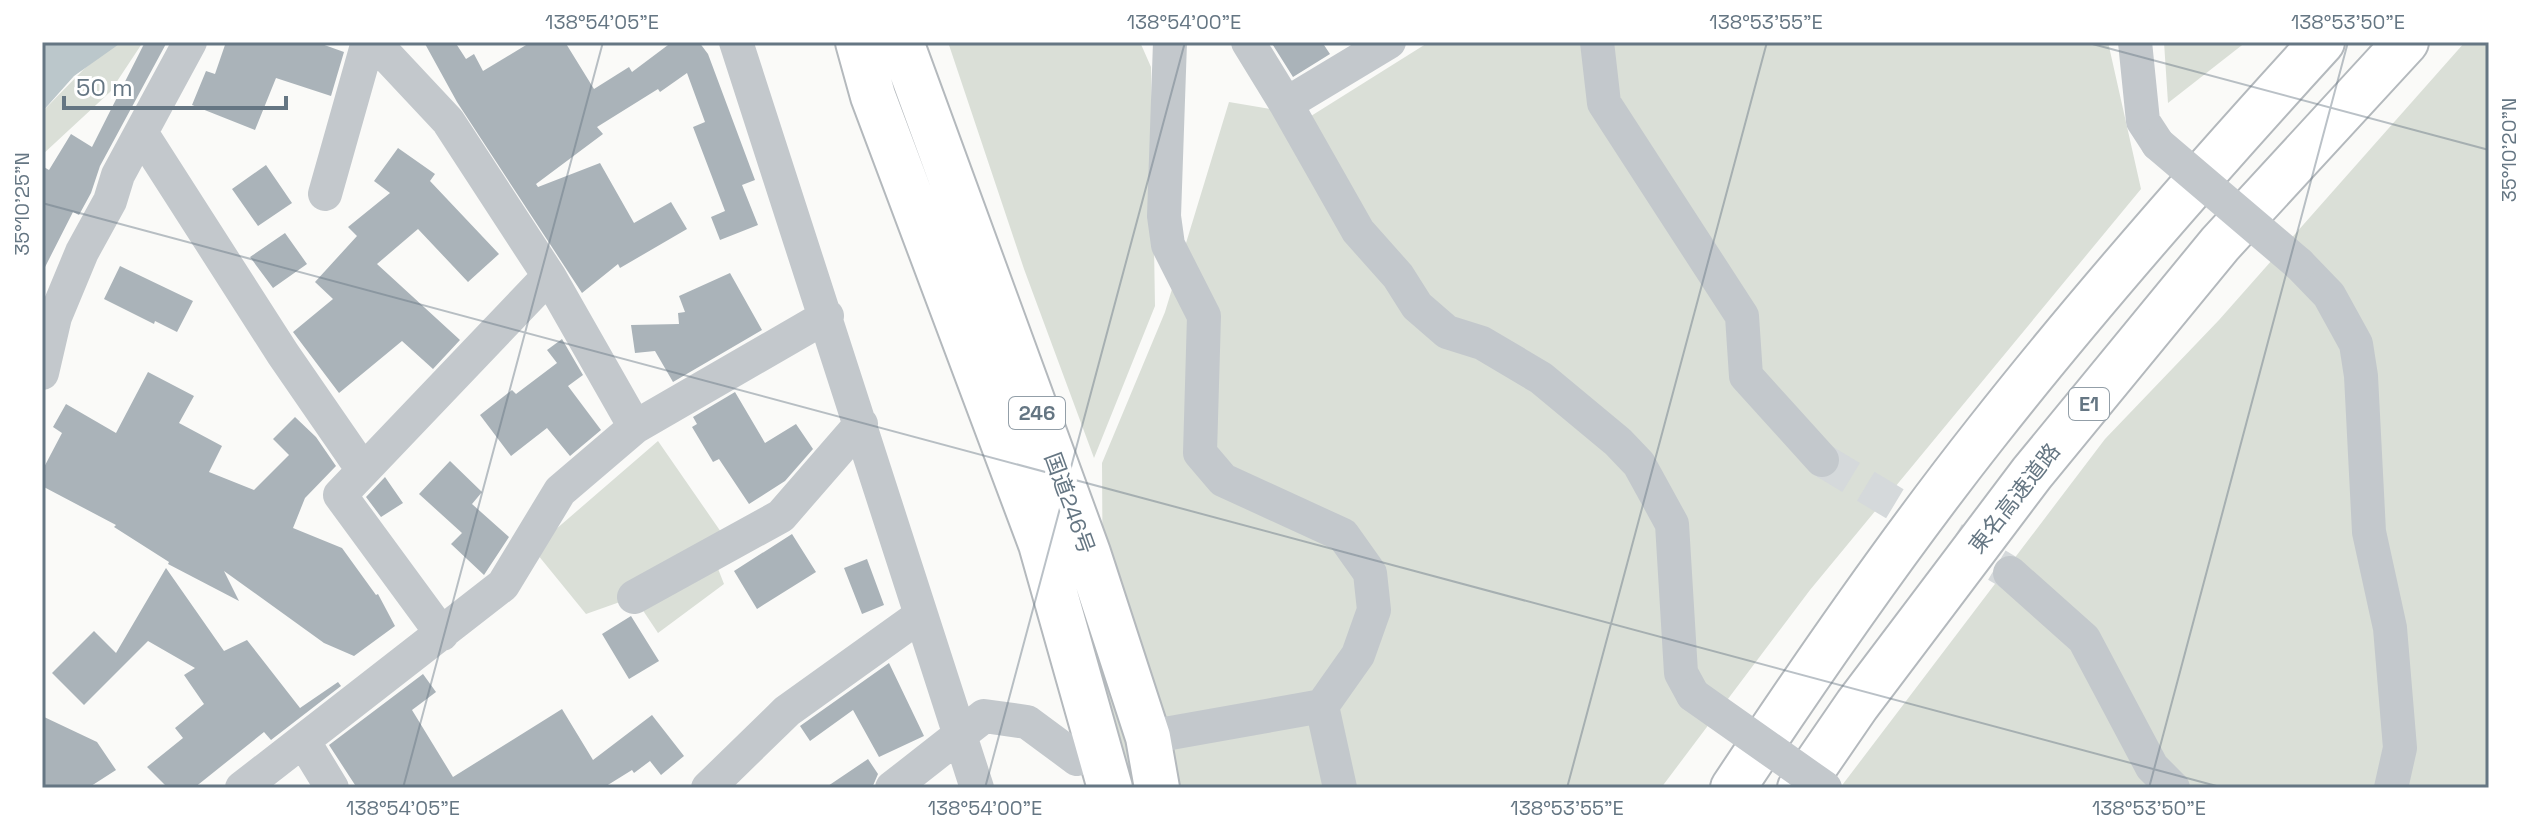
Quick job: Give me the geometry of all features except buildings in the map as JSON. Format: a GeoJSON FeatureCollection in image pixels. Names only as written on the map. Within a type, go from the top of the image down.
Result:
{"type":"FeatureCollection","features":[{"type":"Feature","properties":{"kind":"highway","name":"国道246号"},"geometry":{"type":"LineString","coordinates":[[858,42],[873,96],[1041,544],[1110,788]]}},
{"type":"Feature","properties":{"kind":"highway","name":"国道246号"},"geometry":{"type":"LineString","coordinates":[[901,42],[1088,553],[1148,737],[1157,788]]}},
{"type":"Feature","properties":{"kind":"highway"},"geometry":{"type":"LineString","coordinates":[[1733,788],[1808,676],[1986,434],[2175,205],[2322,42]]}},
{"type":"Feature","properties":{"kind":"highway","name":"東名高速道路"},"geometry":{"type":"LineString","coordinates":[[1800,788],[1857,705],[2032,473],[2220,244],[2406,42]]}},
{"type":"Feature","properties":{"kind":"street"},"geometry":{"type":"LineString","coordinates":[[42,373],[60,304],[82,252],[110,201],[118,175],[190,42]]}},
{"type":"Feature","properties":{"kind":"street"},"geometry":{"type":"LineString","coordinates":[[325,194],[371,42],[448,121],[549,276],[635,427]]}},
{"type":"Feature","properties":{"kind":"street"},"geometry":{"type":"LineString","coordinates":[[736,42],[977,788]]}},
{"type":"Feature","properties":{"kind":"street"},"geometry":{"type":"LineString","coordinates":[[1148,737],[1322,706],[1358,655],[1374,610],[1370,573],[1343,535],[1223,480],[1200,453],[1204,316],[1168,245],[1164,216],[1170,42]]}},
{"type":"Feature","properties":{"kind":"street"},"geometry":{"type":"LineString","coordinates":[[1248,42],[1358,231],[1398,276],[1417,306],[1447,332],[1482,343],[1541,378],[1618,442],[1639,464],[1672,524],[1681,673],[1693,695],[1825,788]]}},
{"type":"Feature","properties":{"kind":"street"},"geometry":{"type":"LineString","coordinates":[[1286,104],[1389,42]]}},
{"type":"Feature","properties":{"kind":"street"},"geometry":{"type":"LineString","coordinates":[[1597,42],[1604,103],[1742,316],[1746,376],[1822,460]]}},
{"type":"Feature","properties":{"kind":"street"},"geometry":{"type":"LineString","coordinates":[[2135,42],[2143,121],[2158,144],[2299,264],[2329,295],[2356,344],[2361,376],[2369,532],[2390,628],[2400,748],[2391,788]]}},
{"type":"Feature","properties":{"kind":"street"},"geometry":{"type":"LineString","coordinates":[[142,134],[283,354],[363,470]]}},
{"type":"Feature","properties":{"kind":"street"},"geometry":{"type":"LineString","coordinates":[[442,634],[340,495],[549,276]]}},
{"type":"Feature","properties":{"kind":"street"},"geometry":{"type":"LineString","coordinates":[[242,788],[503,585],[560,491],[635,427],[827,316]]}},
{"type":"Feature","properties":{"kind":"street"},"geometry":{"type":"LineString","coordinates":[[634,597],[781,516],[861,424]]}},
{"type":"Feature","properties":{"kind":"street"},"geometry":{"type":"LineString","coordinates":[[2010,573],[2084,639],[2152,767],[2173,788]]}},
{"type":"Feature","properties":{"kind":"street"},"geometry":{"type":"LineString","coordinates":[[708,788],[787,711],[921,615]]}},
{"type":"Feature","properties":{"kind":"street"},"geometry":{"type":"LineString","coordinates":[[1322,706],[1340,788]]}},
{"type":"Feature","properties":{"kind":"street"},"geometry":{"type":"LineString","coordinates":[[892,788],[984,716],[1027,722],[1077,759]]}},
{"type":"Feature","properties":{"kind":"street"},"geometry":{"type":"LineString","coordinates":[[304,742],[332,788]]}},
{"type":"Feature","properties":{"kind":"shaded area"},"geometry":{"type":"Polygon","coordinates":[[[42,42],[122,42],[74,76],[42,112],[42,42]]]}},
{"type":"Feature","properties":{"kind":"shaded area"},"geometry":{"type":"Polygon","coordinates":[[[117,42],[143,42],[110,92],[42,155],[42,112],[84,69],[117,42]]]}},
{"type":"Feature","properties":{"kind":"shaded area"},"geometry":{"type":"Polygon","coordinates":[[[948,42],[1140,42],[1151,67],[1155,306],[1094,458],[1024,269],[948,42]]]}},
{"type":"Feature","properties":{"kind":"shaded area"},"geometry":{"type":"Polygon","coordinates":[[[1429,42],[2108,42],[2141,189],[1810,590],[1661,788],[1104,788],[1102,463],[1165,312],[1229,102],[1311,116],[1429,42]]]}},
{"type":"Feature","properties":{"kind":"shaded area"},"geometry":{"type":"Polygon","coordinates":[[[2164,42],[2246,42],[2168,103],[2164,42]]]}},
{"type":"Feature","properties":{"kind":"shaded area"},"geometry":{"type":"Polygon","coordinates":[[[2465,42],[2489,42],[2489,788],[1840,788],[2105,439],[2219,320],[2465,42]]]}},
{"type":"Feature","properties":{"kind":"shaded area"},"geometry":{"type":"Polygon","coordinates":[[[658,441],[730,545],[715,561],[724,584],[658,633],[634,597],[586,614],[533,549],[658,441]]]}},
{"type":"Feature","properties":{"kind":"tunnel"},"geometry":{"type":"LineString","coordinates":[[1822,460],[2010,573]]}}]}
